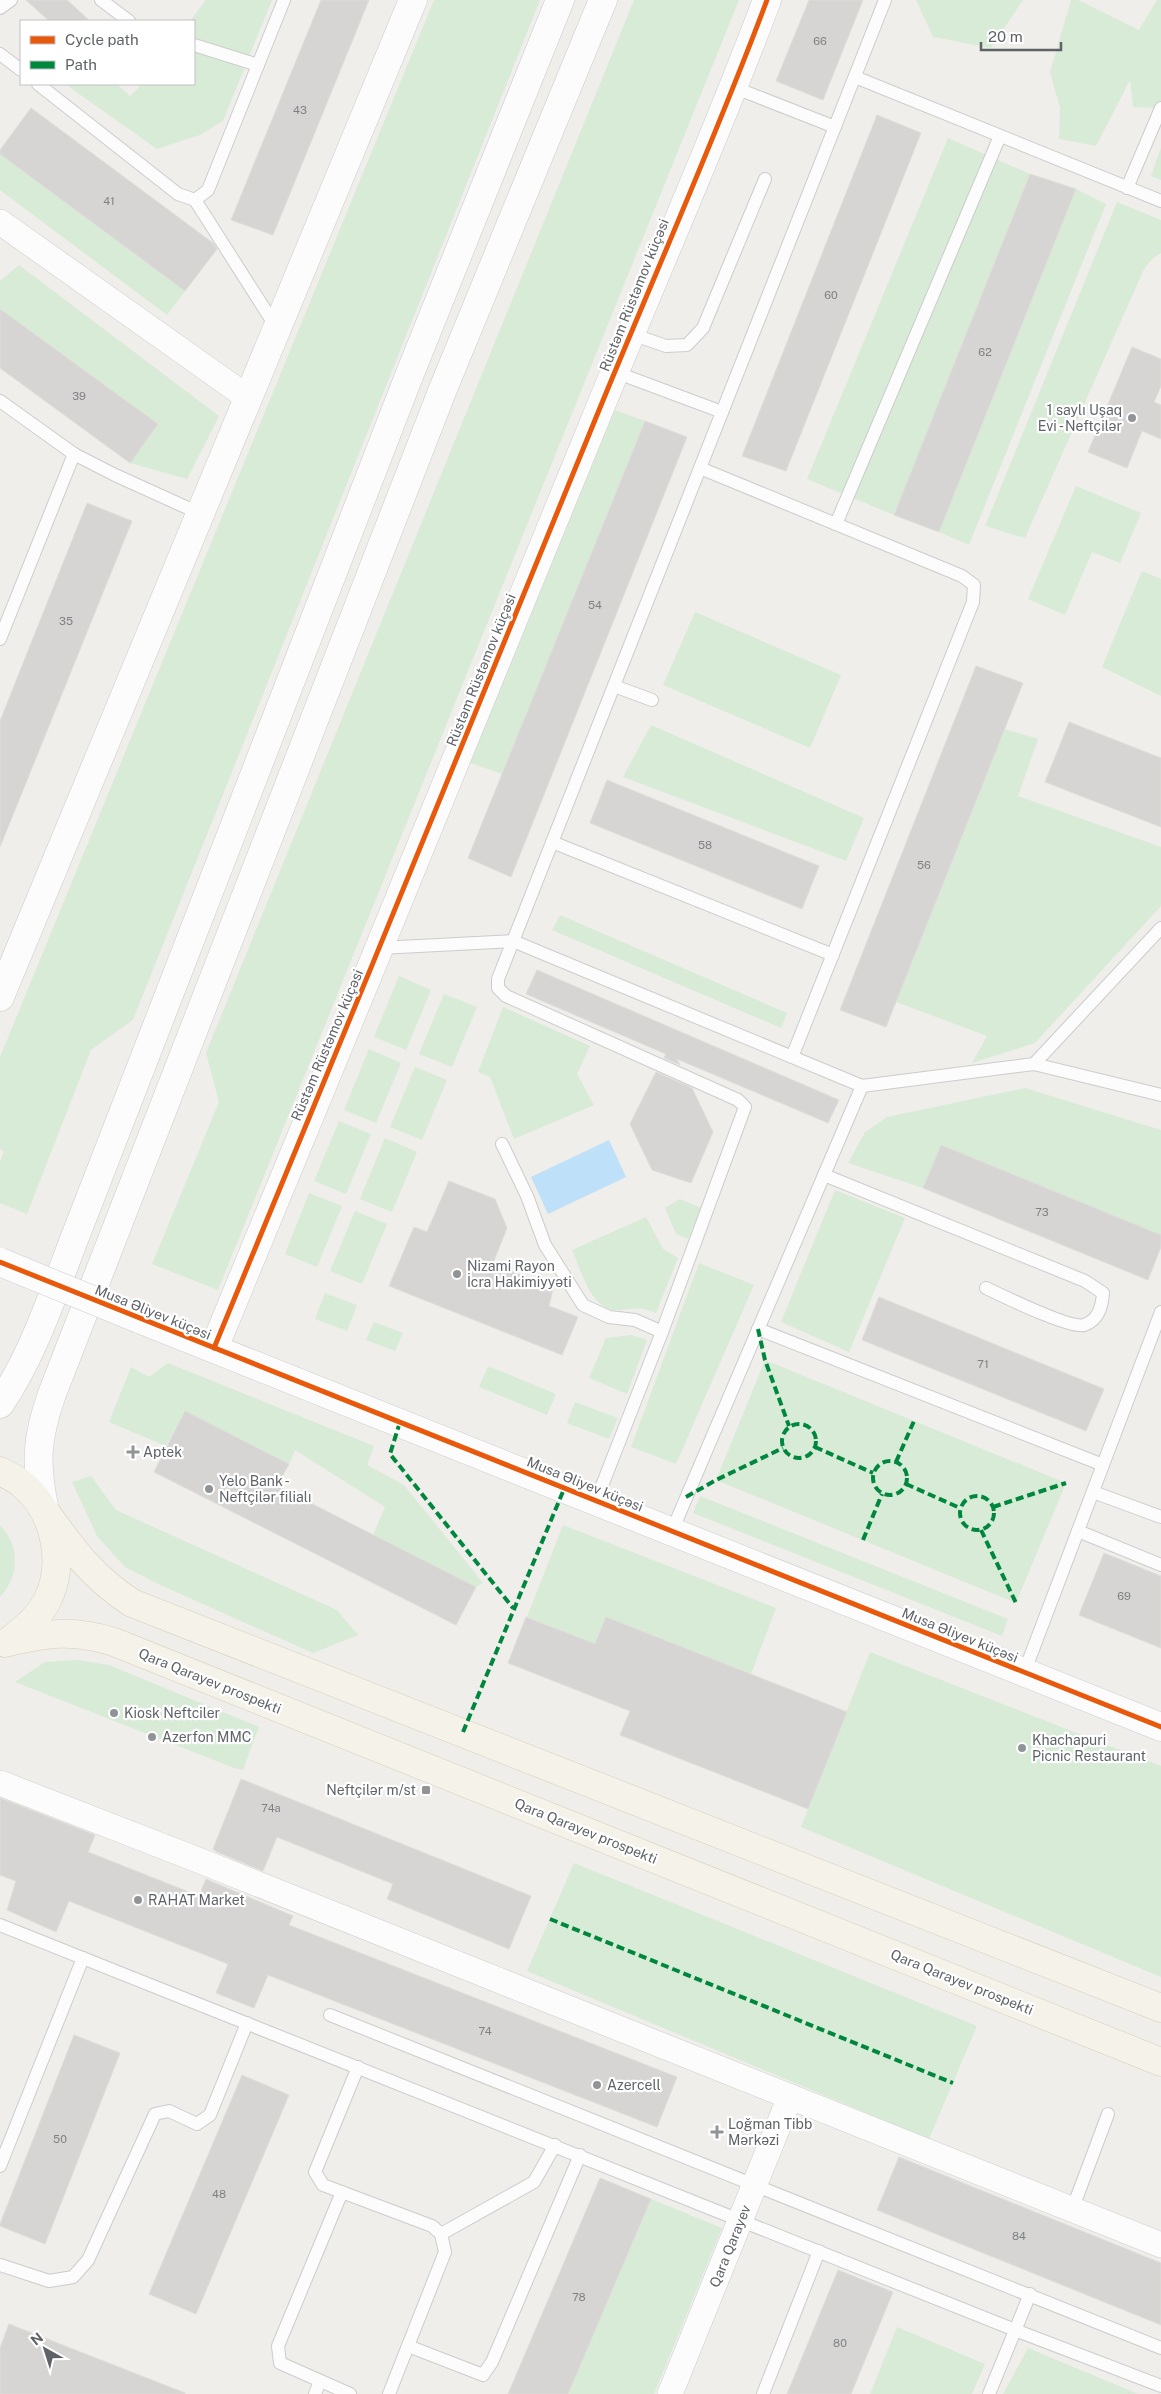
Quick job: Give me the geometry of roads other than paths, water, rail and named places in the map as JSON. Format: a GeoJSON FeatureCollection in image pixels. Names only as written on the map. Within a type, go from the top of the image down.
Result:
{"type":"FeatureCollection","features":[{"type":"Feature","properties":{"kind":"main road"},"geometry":{"type":"LineString","coordinates":[[0,1471],[23,1485],[87,1567],[109,1588],[132,1602],[1161,2008]]}},
{"type":"Feature","properties":{"kind":"main road"},"geometry":{"type":"LineString","coordinates":[[2,1646],[30,1625],[47,1600],[56,1572],[55,1541],[45,1511]]}},
{"type":"Feature","properties":{"kind":"main road","name":"Qara Qarayev prospekti"},"geometry":{"type":"LineString","coordinates":[[2,1646],[39,1634],[66,1632],[92,1635],[114,1642],[1161,2062]]}},
{"type":"Feature","properties":{"kind":"street"},"geometry":{"type":"LineString","coordinates":[[0,997],[201,514],[247,396],[413,0]]}},
{"type":"Feature","properties":{"kind":"street"},"geometry":{"type":"LineString","coordinates":[[0,1404],[13,1384],[28,1352],[79,1228],[409,376],[560,0]]}},
{"type":"Feature","properties":{"kind":"street"},"geometry":{"type":"LineString","coordinates":[[45,1511],[38,1478],[38,1448],[44,1418],[52,1394],[443,389],[603,0]]}},
{"type":"Feature","properties":{"kind":"street","name":"Rüstəm Rüstəmov küçəsi"},"geometry":{"type":"LineString","coordinates":[[214,1348],[380,948],[630,334],[733,88],[767,0]]}},
{"type":"Feature","properties":{"kind":"street"},"geometry":{"type":"LineString","coordinates":[[0,222],[247,396]]}},
{"type":"Feature","properties":{"kind":"street","name":"Musa Əliyev küçəsi"},"geometry":{"type":"LineString","coordinates":[[0,1262],[1161,1727]]}},
{"type":"Feature","properties":{"kind":"street"},"geometry":{"type":"LineString","coordinates":[[0,1784],[198,1860],[1161,2245]]}},
{"type":"Feature","properties":{"kind":"street","name":"Qara Qarayev"},"geometry":{"type":"LineString","coordinates":[[670,2394],[790,2097]]}},
{"type":"Feature","properties":{"kind":"lane"},"geometry":{"type":"LineString","coordinates":[[0,8],[11,0]]}},
{"type":"Feature","properties":{"kind":"lane"},"geometry":{"type":"LineString","coordinates":[[101,0],[128,20]]}},
{"type":"Feature","properties":{"kind":"lane"},"geometry":{"type":"LineString","coordinates":[[195,200],[208,190],[284,0]]}},
{"type":"Feature","properties":{"kind":"lane"},"geometry":{"type":"LineString","coordinates":[[596,1501],[662,1332],[745,1107],[738,1100],[506,996],[498,988],[498,979],[885,0]]}},
{"type":"Feature","properties":{"kind":"lane"},"geometry":{"type":"LineString","coordinates":[[195,45],[258,65]]}},
{"type":"Feature","properties":{"kind":"lane"},"geometry":{"type":"LineString","coordinates":[[0,54],[20,69]]}},
{"type":"Feature","properties":{"kind":"lane"},"geometry":{"type":"LineString","coordinates":[[855,77],[1161,201]]}},
{"type":"Feature","properties":{"kind":"lane"},"geometry":{"type":"LineString","coordinates":[[39,85],[178,194],[195,200],[276,327]]}},
{"type":"Feature","properties":{"kind":"lane"},"geometry":{"type":"LineString","coordinates":[[733,88],[835,126]]}},
{"type":"Feature","properties":{"kind":"lane"},"geometry":{"type":"LineString","coordinates":[[1127,188],[1161,108]]}},
{"type":"Feature","properties":{"kind":"lane"},"geometry":{"type":"LineString","coordinates":[[836,524],[1000,136]]}},
{"type":"Feature","properties":{"kind":"lane"},"geometry":{"type":"LineString","coordinates":[[630,334],[666,346],[687,345],[703,328],[765,179]]}},
{"type":"Feature","properties":{"kind":"lane"},"geometry":{"type":"LineString","coordinates":[[615,372],[722,412]]}},
{"type":"Feature","properties":{"kind":"lane"},"geometry":{"type":"LineString","coordinates":[[0,401],[74,454],[201,514]]}},
{"type":"Feature","properties":{"kind":"lane"},"geometry":{"type":"LineString","coordinates":[[0,639],[74,454]]}},
{"type":"Feature","properties":{"kind":"lane"},"geometry":{"type":"LineString","coordinates":[[700,468],[962,576],[974,585],[973,602],[792,1057]]}},
{"type":"Feature","properties":{"kind":"lane"},"geometry":{"type":"LineString","coordinates":[[614,686],[652,700]]}},
{"type":"Feature","properties":{"kind":"lane"},"geometry":{"type":"LineString","coordinates":[[552,842],[833,955]]}},
{"type":"Feature","properties":{"kind":"lane"},"geometry":{"type":"LineString","coordinates":[[1034,1064],[1161,928]]}},
{"type":"Feature","properties":{"kind":"lane"},"geometry":{"type":"LineString","coordinates":[[380,948],[513,941],[862,1086],[1034,1064],[1161,1095]]}},
{"type":"Feature","properties":{"kind":"lane"},"geometry":{"type":"LineString","coordinates":[[672,1531],[862,1086]]}},
{"type":"Feature","properties":{"kind":"lane"},"geometry":{"type":"LineString","coordinates":[[502,1144],[526,1196],[545,1245],[583,1305],[609,1317],[635,1320],[662,1332]]}},
{"type":"Feature","properties":{"kind":"lane"},"geometry":{"type":"LineString","coordinates":[[824,1175],[1085,1281],[1103,1293],[1102,1308],[1093,1319],[1084,1325],[1066,1323],[986,1288]]}},
{"type":"Feature","properties":{"kind":"lane"},"geometry":{"type":"LineString","coordinates":[[1024,1673],[1161,1312]]}},
{"type":"Feature","properties":{"kind":"lane"},"geometry":{"type":"LineString","coordinates":[[758,1329],[1103,1465]]}},
{"type":"Feature","properties":{"kind":"lane"},"geometry":{"type":"LineString","coordinates":[[1093,1492],[1161,1517]]}},
{"type":"Feature","properties":{"kind":"lane"},"geometry":{"type":"LineString","coordinates":[[1078,1531],[1161,1565]]}},
{"type":"Feature","properties":{"kind":"lane"},"geometry":{"type":"LineString","coordinates":[[0,1925],[1161,2386]]}},
{"type":"Feature","properties":{"kind":"lane"},"geometry":{"type":"LineString","coordinates":[[0,2166],[84,1958]]}},
{"type":"Feature","properties":{"kind":"lane"},"geometry":{"type":"LineString","coordinates":[[330,2016],[756,2182],[901,2244],[1161,2348]]}},
{"type":"Feature","properties":{"kind":"lane"},"geometry":{"type":"LineString","coordinates":[[0,2265],[49,2281],[72,2277],[88,2260],[155,2114],[169,2111],[197,2124],[210,2115],[247,2023]]}},
{"type":"Feature","properties":{"kind":"lane"},"geometry":{"type":"LineString","coordinates":[[358,2067],[315,2172],[323,2186],[432,2226],[441,2234],[445,2252],[389,2394]]}},
{"type":"Feature","properties":{"kind":"lane"},"geometry":{"type":"LineString","coordinates":[[1072,2210],[1108,2114]]}},
{"type":"Feature","properties":{"kind":"lane"},"geometry":{"type":"LineString","coordinates":[[441,2234],[534,2182],[555,2146]]}},
{"type":"Feature","properties":{"kind":"lane"},"geometry":{"type":"LineString","coordinates":[[408,2346],[483,2375],[492,2362],[580,2155]]}},
{"type":"Feature","properties":{"kind":"lane"},"geometry":{"type":"LineString","coordinates":[[342,2192],[278,2346],[280,2363],[350,2394]]}},
{"type":"Feature","properties":{"kind":"lane"},"geometry":{"type":"LineString","coordinates":[[763,2394],[819,2251]]}},
{"type":"Feature","properties":{"kind":"lane"},"geometry":{"type":"LineString","coordinates":[[989,2394],[1030,2294]]}},
{"type":"Feature","properties":{"kind":"lane"},"geometry":{"type":"LineString","coordinates":[[315,2394],[320,2381]]}},
{"type":"Feature","properties":{"kind":"water"},"geometry":{"type":"Polygon","coordinates":[[[609,1140],[626,1177],[548,1214],[531,1177],[609,1140]]]}},
{"type":"Feature","properties":{"kind":"place","name":"1 saylı Uşaq Evi - Neftçilər"},"geometry":{"type":"Point","coordinates":[1132,418]}},
{"type":"Feature","properties":{"kind":"place","name":"Nizami Rayon İcra Hakimiyyəti"},"geometry":{"type":"Point","coordinates":[457,1274]}},
{"type":"Feature","properties":{"kind":"place","name":"Aptek"},"geometry":{"type":"Point","coordinates":[133,1452]}},
{"type":"Feature","properties":{"kind":"place","name":"Yelo Bank - Neftçilər filialı"},"geometry":{"type":"Point","coordinates":[209,1489]}},
{"type":"Feature","properties":{"kind":"place","name":"Kiosk Neftciler"},"geometry":{"type":"Point","coordinates":[114,1713]}},
{"type":"Feature","properties":{"kind":"place","name":"Azerfon MMC"},"geometry":{"type":"Point","coordinates":[152,1737]}},
{"type":"Feature","properties":{"kind":"place","name":"Khachapuri Picnic Restaurant"},"geometry":{"type":"Point","coordinates":[1022,1748]}},
{"type":"Feature","properties":{"kind":"place","name":"Neftçilər m/st"},"geometry":{"type":"Point","coordinates":[426,1790]}},
{"type":"Feature","properties":{"kind":"place","name":"RAHAT Market"},"geometry":{"type":"Point","coordinates":[138,1900]}},
{"type":"Feature","properties":{"kind":"place","name":"Azercell"},"geometry":{"type":"Point","coordinates":[597,2085]}},
{"type":"Feature","properties":{"kind":"place","name":"Loğman Tibb Mərkəzi"},"geometry":{"type":"Point","coordinates":[717,2132]}}]}
